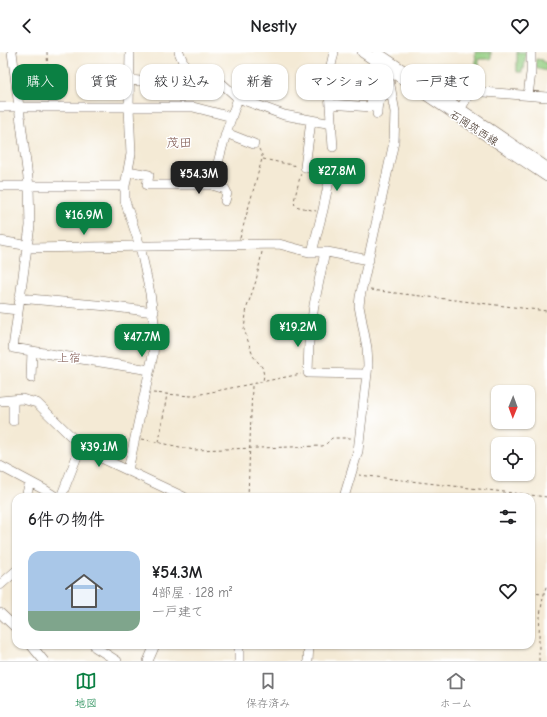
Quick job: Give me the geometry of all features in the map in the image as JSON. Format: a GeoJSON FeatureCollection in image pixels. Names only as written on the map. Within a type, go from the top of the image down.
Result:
{"type":"FeatureCollection","features":[{"type":"Feature","properties":{"kind":"main road","name":"石岡筑西線"},"geometry":{"type":"LineString","coordinates":[[363,52],[381,60],[458,112],[547,176]]}},
{"type":"Feature","properties":{"kind":"street"},"geometry":{"type":"LineString","coordinates":[[12,52],[30,186],[30,226],[28,248],[19,298],[13,348],[150,370]]}},
{"type":"Feature","properties":{"kind":"street"},"geometry":{"type":"LineString","coordinates":[[130,52],[130,64]]}},
{"type":"Feature","properties":{"kind":"street"},"geometry":{"type":"LineString","coordinates":[[179,52],[184,64]]}},
{"type":"Feature","properties":{"kind":"street"},"geometry":{"type":"LineString","coordinates":[[333,147],[328,79],[334,52]]}},
{"type":"Feature","properties":{"kind":"street"},"geometry":{"type":"LineString","coordinates":[[528,95],[531,73],[531,52]]}},
{"type":"Feature","properties":{"kind":"street"},"geometry":{"type":"LineString","coordinates":[[224,85],[232,93]]}},
{"type":"Feature","properties":{"kind":"street"},"geometry":{"type":"LineString","coordinates":[[547,96],[471,91],[458,112],[547,166]]}},
{"type":"Feature","properties":{"kind":"street"},"geometry":{"type":"LineString","coordinates":[[128,470],[153,355],[155,329],[154,312],[140,246],[125,201],[125,186],[132,154],[129,100]]}},
{"type":"Feature","properties":{"kind":"street"},"geometry":{"type":"LineString","coordinates":[[212,185],[237,100]]}},
{"type":"Feature","properties":{"kind":"street"},"geometry":{"type":"LineString","coordinates":[[243,100],[284,115],[332,124]]}},
{"type":"Feature","properties":{"kind":"street"},"geometry":{"type":"LineString","coordinates":[[330,104],[371,107],[372,100]]}},
{"type":"Feature","properties":{"kind":"street"},"geometry":{"type":"LineString","coordinates":[[377,114],[378,103],[381,100]]}},
{"type":"Feature","properties":{"kind":"street"},"geometry":{"type":"LineString","coordinates":[[345,493],[358,451],[367,374],[367,348],[359,306],[361,289],[369,260],[394,142],[395,112],[389,100]]}},
{"type":"Feature","properties":{"kind":"street"},"geometry":{"type":"LineString","coordinates":[[0,107],[193,107],[232,117]]}},
{"type":"Feature","properties":{"kind":"street"},"geometry":{"type":"LineString","coordinates":[[311,121],[305,167],[331,171],[323,212],[312,252]]}},
{"type":"Feature","properties":{"kind":"street"},"geometry":{"type":"LineString","coordinates":[[226,134],[254,144]]}},
{"type":"Feature","properties":{"kind":"street"},"geometry":{"type":"LineString","coordinates":[[128,171],[149,175],[147,185],[212,185],[225,189],[227,192],[225,202]]}},
{"type":"Feature","properties":{"kind":"street"},"geometry":{"type":"LineString","coordinates":[[0,186],[125,186]]}},
{"type":"Feature","properties":{"kind":"street"},"geometry":{"type":"LineString","coordinates":[[0,241],[24,245],[28,248],[278,244],[312,252],[325,252],[369,260]]}},
{"type":"Feature","properties":{"kind":"street"},"geometry":{"type":"LineString","coordinates":[[325,252],[314,305],[309,342],[308,373],[367,374]]}},
{"type":"Feature","properties":{"kind":"street"},"geometry":{"type":"LineString","coordinates":[[19,298],[154,312]]}},
{"type":"Feature","properties":{"kind":"street"},"geometry":{"type":"LineString","coordinates":[[0,308],[18,310]]}},
{"type":"Feature","properties":{"kind":"street"},"geometry":{"type":"LineString","coordinates":[[31,378],[32,351]]}},
{"type":"Feature","properties":{"kind":"street"},"geometry":{"type":"LineString","coordinates":[[0,401],[22,399],[37,403],[81,446],[95,455],[176,493]]}},
{"type":"Feature","properties":{"kind":"street"},"geometry":{"type":"LineString","coordinates":[[13,400],[13,421]]}},
{"type":"Feature","properties":{"kind":"street"},"geometry":{"type":"LineString","coordinates":[[63,493],[81,446]]}},
{"type":"Feature","properties":{"kind":"street"},"geometry":{"type":"LineString","coordinates":[[0,466],[49,493]]}},
{"type":"Feature","properties":{"kind":"street"},"geometry":{"type":"LineString","coordinates":[[27,493],[30,482]]}},
{"type":"Feature","properties":{"kind":"street"},"geometry":{"type":"LineString","coordinates":[[0,584],[12,574]]}},
{"type":"Feature","properties":{"kind":"street"},"geometry":{"type":"LineString","coordinates":[[0,613],[12,624]]}},
{"type":"Feature","properties":{"kind":"street"},"geometry":{"type":"LineString","coordinates":[[34,649],[44,661]]}},
{"type":"Feature","properties":{"kind":"street"},"geometry":{"type":"LineString","coordinates":[[98,649],[117,661]]}},
{"type":"Feature","properties":{"kind":"street"},"geometry":{"type":"LineString","coordinates":[[148,661],[153,649]]}},
{"type":"Feature","properties":{"kind":"street"},"geometry":{"type":"LineString","coordinates":[[238,661],[239,649]]}},
{"type":"Feature","properties":{"kind":"street"},"geometry":{"type":"LineString","coordinates":[[308,661],[309,649]]}},
{"type":"Feature","properties":{"kind":"path"},"geometry":{"type":"LineString","coordinates":[[47,52],[49,107]]}},
{"type":"Feature","properties":{"kind":"path"},"geometry":{"type":"LineString","coordinates":[[240,244],[262,159],[260,150],[254,144]]}},
{"type":"Feature","properties":{"kind":"path"},"geometry":{"type":"LineString","coordinates":[[262,159],[302,167],[294,201],[296,206],[323,212]]}},
{"type":"Feature","properties":{"kind":"path"},"geometry":{"type":"LineString","coordinates":[[263,382],[264,376],[262,367],[253,356],[244,328],[247,307],[256,281],[264,244]]}},
{"type":"Feature","properties":{"kind":"path"},"geometry":{"type":"LineString","coordinates":[[361,289],[547,311]]}},
{"type":"Feature","properties":{"kind":"path"},"geometry":{"type":"LineString","coordinates":[[145,393],[191,396],[308,373]]}},
{"type":"Feature","properties":{"kind":"path"},"geometry":{"type":"LineString","coordinates":[[248,493],[252,384]]}},
{"type":"Feature","properties":{"kind":"path"},"geometry":{"type":"LineString","coordinates":[[159,443],[167,394]]}},
{"type":"Feature","properties":{"kind":"path"},"geometry":{"type":"LineString","coordinates":[[135,438],[194,450],[322,446],[332,438],[360,438]]}},
{"type":"Feature","properties":{"kind":"path"},"geometry":{"type":"LineString","coordinates":[[352,474],[513,493]]}},
{"type":"Feature","properties":{"kind":"path"},"geometry":{"type":"LineString","coordinates":[[535,496],[547,497]]}},
{"type":"Feature","properties":{"kind":"path"},"geometry":{"type":"LineString","coordinates":[[539,661],[538,622],[547,584]]}},
{"type":"Feature","properties":{"kind":"path"},"geometry":{"type":"LineString","coordinates":[[535,593],[544,594]]}},
{"type":"Feature","properties":{"kind":"green space"},"geometry":{"type":"Polygon","coordinates":[[[475,52],[491,52],[491,59],[479,59],[479,64],[476,64],[475,52]]]}},
{"type":"Feature","properties":{"kind":"green space"},"geometry":{"type":"Polygon","coordinates":[[[517,52],[526,52],[524,69],[522,69],[522,72],[517,72],[517,52]]]}},
{"type":"Feature","properties":{"kind":"green space"},"geometry":{"type":"Polygon","coordinates":[[[536,59],[543,60],[543,62],[547,63],[547,71],[535,68],[536,59]]]}},
{"type":"Feature","properties":{"kind":"district","name":"茂田"},"geometry":{"type":"Point","coordinates":[179,142]}},
{"type":"Feature","properties":{"kind":"district","name":"上宿"},"geometry":{"type":"Point","coordinates":[69,358]}}]}
